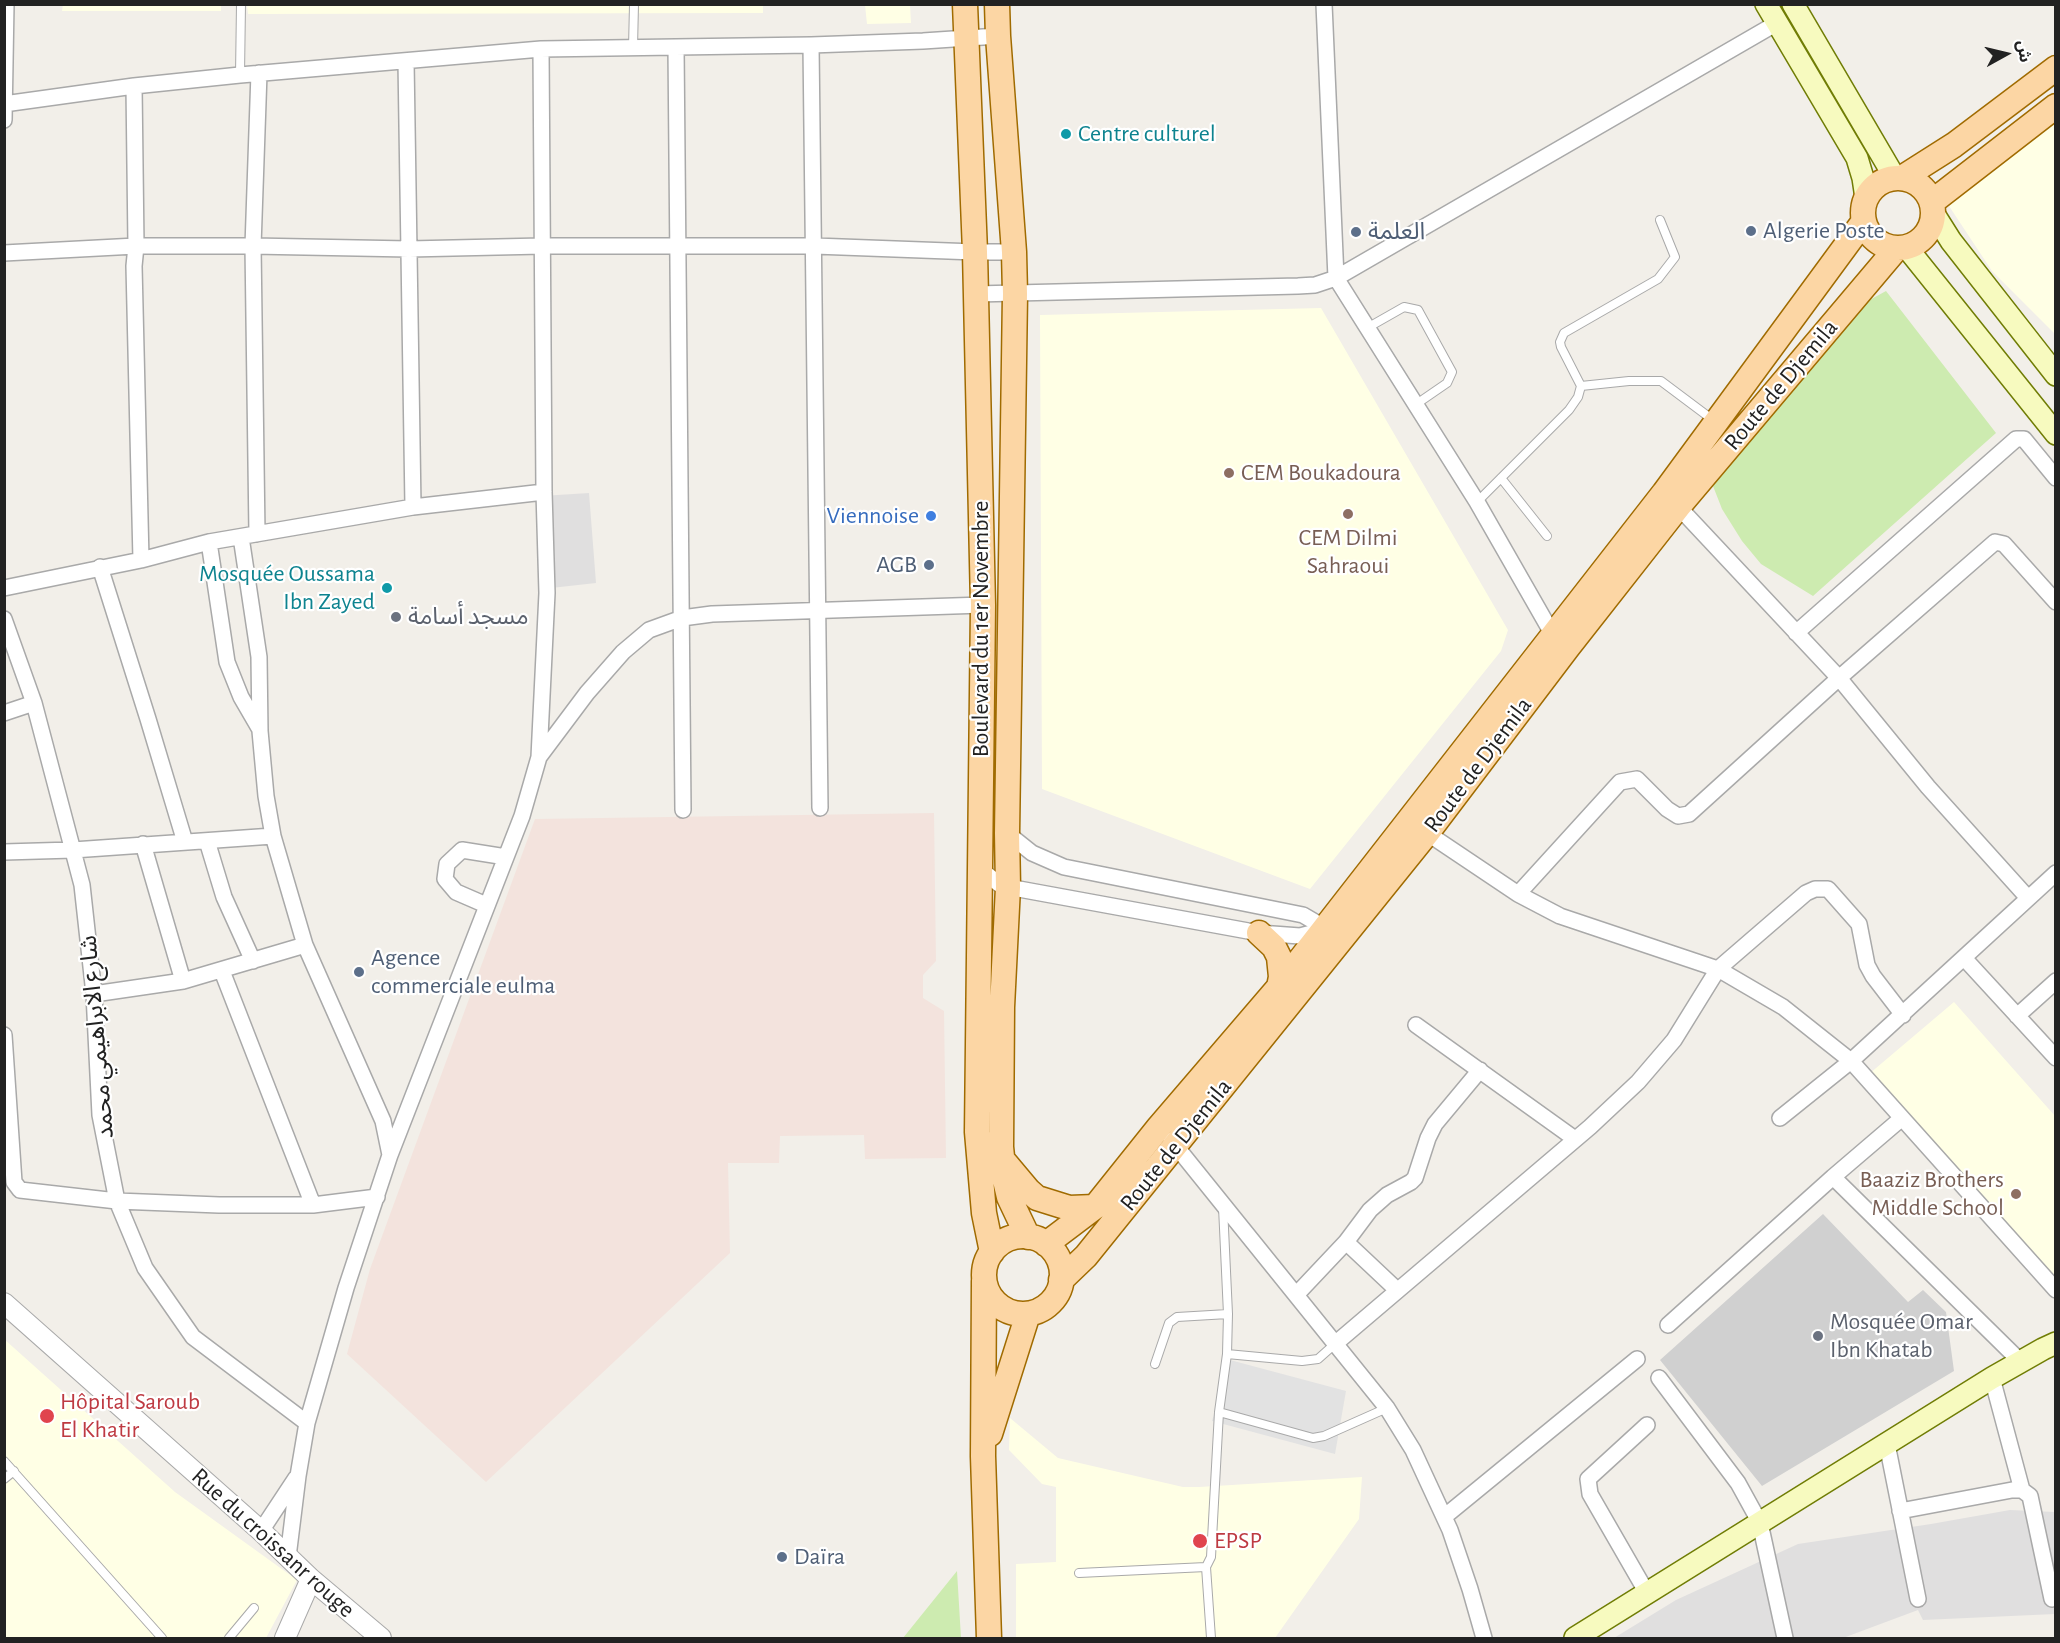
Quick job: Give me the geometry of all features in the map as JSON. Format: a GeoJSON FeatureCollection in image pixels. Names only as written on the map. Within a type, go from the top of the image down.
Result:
{"type":"FeatureCollection","features":[{"type":"Feature","properties":{"kind":"main road","name":"Boulevard du 1er Novembre"},"geometry":{"type":"LineString","coordinates":[[965,4],[975,252],[983,605],[977,1132],[984,1213],[992,1252]]}},
{"type":"Feature","properties":{"kind":"main road","name":"Boulevard du 1er Novembre"},"geometry":{"type":"LineString","coordinates":[[997,4],[1015,294],[1008,887],[1002,1007],[1002,1159],[1009,1197],[1037,1241]]}},
{"type":"Feature","properties":{"kind":"main road"},"geometry":{"type":"LineString","coordinates":[[1766,4],[1857,158],[1863,178],[1868,231],[1885,247],[1902,249],[1918,243],[1926,236],[1932,225],[1933,208],[2055,106]]}},
{"type":"Feature","properties":{"kind":"main road"},"geometry":{"type":"LineString","coordinates":[[1793,4],[1899,178],[1918,183],[1927,192],[1951,241],[2055,375]]}},
{"type":"Feature","properties":{"kind":"main road"},"geometry":{"type":"LineString","coordinates":[[1865,209],[1878,184],[1899,178],[1954,145],[2055,68]]}},
{"type":"Feature","properties":{"kind":"main road","name":"Route de Djemila"},"geometry":{"type":"LineString","coordinates":[[1671,500],[1716,422],[1865,209]]}},
{"type":"Feature","properties":{"kind":"main road"},"geometry":{"type":"LineString","coordinates":[[1902,249],[2055,434]]}},
{"type":"Feature","properties":{"kind":"main road","name":"Route de Djemila"},"geometry":{"type":"LineString","coordinates":[[1061,1280],[1086,1256],[1176,1145],[1327,940],[1671,500],[1902,249]]}},
{"type":"Feature","properties":{"kind":"main road","name":"Route de Djemila"},"geometry":{"type":"LineString","coordinates":[[1037,1241],[1095,1207],[1159,1127],[1279,987],[1327,940],[1356,919],[1427,833],[1560,641]]}},
{"type":"Feature","properties":{"kind":"main road"},"geometry":{"type":"LineString","coordinates":[[1259,933],[1274,947],[1279,957],[1281,977],[1279,987]]}},
{"type":"Feature","properties":{"kind":"main road"},"geometry":{"type":"LineString","coordinates":[[978,1008],[1002,1007]]}},
{"type":"Feature","properties":{"kind":"main road"},"geometry":{"type":"LineString","coordinates":[[1002,1159],[1037,1198],[1069,1208],[1095,1207]]}},
{"type":"Feature","properties":{"kind":"main road"},"geometry":{"type":"LineString","coordinates":[[984,1281],[987,1291],[999,1306],[1008,1312],[1028,1314],[1038,1312],[1054,1299],[1061,1280],[1059,1260],[1037,1241],[1008,1239],[999,1244],[987,1261],[984,1281],[983,1456],[989,1638]]}},
{"type":"Feature","properties":{"kind":"main road"},"geometry":{"type":"LineString","coordinates":[[983,1456],[1028,1314]]}},
{"type":"Feature","properties":{"kind":"main road"},"geometry":{"type":"LineString","coordinates":[[1575,1638],[1992,1378],[2055,1343]]}},
{"type":"Feature","properties":{"kind":"street"},"geometry":{"type":"LineString","coordinates":[[4,120],[6,4]]}},
{"type":"Feature","properties":{"kind":"street"},"geometry":{"type":"LineString","coordinates":[[1324,4],[1336,278],[1477,502],[1560,641]]}},
{"type":"Feature","properties":{"kind":"street"},"geometry":{"type":"LineString","coordinates":[[976,294],[1298,286],[1315,285],[1336,278],[1777,23]]}},
{"type":"Feature","properties":{"kind":"street"},"geometry":{"type":"LineString","coordinates":[[5,104],[134,86],[259,73],[541,49],[811,45],[998,36]]}},
{"type":"Feature","properties":{"kind":"street"},"geometry":{"type":"LineString","coordinates":[[811,45],[815,246],[819,807]]}},
{"type":"Feature","properties":{"kind":"street"},"geometry":{"type":"LineString","coordinates":[[676,47],[683,810]]}},
{"type":"Feature","properties":{"kind":"street"},"geometry":{"type":"LineString","coordinates":[[288,1557],[307,1423],[346,1288],[390,1155],[522,816],[539,757],[547,593],[544,492],[541,49]]}},
{"type":"Feature","properties":{"kind":"street"},"geometry":{"type":"LineString","coordinates":[[405,61],[413,507]]}},
{"type":"Feature","properties":{"kind":"street"},"geometry":{"type":"LineString","coordinates":[[257,534],[253,246],[259,73]]}},
{"type":"Feature","properties":{"kind":"street"},"geometry":{"type":"LineString","coordinates":[[134,86],[136,246],[134,266],[141,560]]}},
{"type":"Feature","properties":{"kind":"street"},"geometry":{"type":"LineString","coordinates":[[4,254],[136,246],[409,249],[542,246],[815,246],[1014,252]]}},
{"type":"Feature","properties":{"kind":"street"},"geometry":{"type":"LineString","coordinates":[[1796,633],[2016,439],[2024,439],[2055,478]]}},
{"type":"Feature","properties":{"kind":"street"},"geometry":{"type":"LineString","coordinates":[[4,588],[141,560],[209,542],[413,507],[544,492]]}},
{"type":"Feature","properties":{"kind":"street"},"geometry":{"type":"LineString","coordinates":[[1671,500],[1839,678],[1928,788],[2028,898]]}},
{"type":"Feature","properties":{"kind":"street"},"geometry":{"type":"LineString","coordinates":[[241,537],[259,657],[260,731],[266,796],[273,836],[305,945],[383,1121],[390,1155]]}},
{"type":"Feature","properties":{"kind":"street"},"geometry":{"type":"LineString","coordinates":[[209,542],[227,662],[241,697],[260,731]]}},
{"type":"Feature","properties":{"kind":"street"},"geometry":{"type":"LineString","coordinates":[[1518,894],[1620,782],[1637,779],[1667,810],[1678,816],[1689,814],[1839,678],[1995,542],[2004,544],[2055,602]]}},
{"type":"Feature","properties":{"kind":"street"},"geometry":{"type":"LineString","coordinates":[[100,567],[185,842]]}},
{"type":"Feature","properties":{"kind":"street"},"geometry":{"type":"LineString","coordinates":[[539,757],[587,693],[623,652],[649,630],[682,618],[712,614],[983,605]]}},
{"type":"Feature","properties":{"kind":"street","name":"شارع الابراهيمي محمد"},"geometry":{"type":"LineString","coordinates":[[4,620],[34,703],[82,885],[94,994],[100,1115],[117,1201],[145,1268],[193,1337],[307,1423]]}},
{"type":"Feature","properties":{"kind":"street"},"geometry":{"type":"LineString","coordinates":[[4,713],[34,703]]}},
{"type":"Feature","properties":{"kind":"street"},"geometry":{"type":"LineString","coordinates":[[1007,833],[1032,854],[1064,867],[1303,915],[1315,922],[1327,940]]}},
{"type":"Feature","properties":{"kind":"street"},"geometry":{"type":"LineString","coordinates":[[1427,833],[1518,894],[1560,916],[1718,969],[1783,1007],[1851,1061],[2055,1290]]}},
{"type":"Feature","properties":{"kind":"street"},"geometry":{"type":"LineString","coordinates":[[4,852],[73,850],[273,836]]}},
{"type":"Feature","properties":{"kind":"street"},"geometry":{"type":"LineString","coordinates":[[207,841],[224,897],[253,961]]}},
{"type":"Feature","properties":{"kind":"street"},"geometry":{"type":"LineString","coordinates":[[143,844],[183,981]]}},
{"type":"Feature","properties":{"kind":"street"},"geometry":{"type":"LineString","coordinates":[[486,905],[456,892],[445,879],[447,864],[462,850],[506,857]]}},
{"type":"Feature","properties":{"kind":"street"},"geometry":{"type":"LineString","coordinates":[[980,869],[999,884],[1008,887],[1259,933],[1327,940]]}},
{"type":"Feature","properties":{"kind":"street"},"geometry":{"type":"LineString","coordinates":[[1780,1118],[1851,1061],[2055,873]]}},
{"type":"Feature","properties":{"kind":"street"},"geometry":{"type":"LineString","coordinates":[[1336,1343],[1638,1082],[1674,1040],[1718,969],[1806,893],[1815,889],[1828,889],[1859,924],[1865,957],[1873,976],[1902,1015]]}},
{"type":"Feature","properties":{"kind":"street"},"geometry":{"type":"LineString","coordinates":[[94,994],[183,981],[305,945]]}},
{"type":"Feature","properties":{"kind":"street"},"geometry":{"type":"LineString","coordinates":[[1964,958],[2055,1058]]}},
{"type":"Feature","properties":{"kind":"street"},"geometry":{"type":"LineString","coordinates":[[222,971],[313,1205]]}},
{"type":"Feature","properties":{"kind":"street"},"geometry":{"type":"LineString","coordinates":[[2017,1016],[2055,981]]}},
{"type":"Feature","properties":{"kind":"street"},"geometry":{"type":"LineString","coordinates":[[1416,1025],[1575,1138]]}},
{"type":"Feature","properties":{"kind":"street"},"geometry":{"type":"LineString","coordinates":[[4,1035],[14,1182],[20,1190],[117,1201],[313,1205],[377,1197]]}},
{"type":"Feature","properties":{"kind":"street"},"geometry":{"type":"LineString","coordinates":[[1296,1295],[1346,1242],[1370,1210],[1387,1195],[1415,1178],[1435,1124],[1480,1070]]}},
{"type":"Feature","properties":{"kind":"street"},"geometry":{"type":"LineString","coordinates":[[1668,1325],[1902,1118]]}},
{"type":"Feature","properties":{"kind":"street"},"geometry":{"type":"LineString","coordinates":[[1159,1127],[1176,1145],[1387,1408],[1413,1450],[1444,1517],[1470,1589],[1484,1638]]}},
{"type":"Feature","properties":{"kind":"street"},"geometry":{"type":"LineString","coordinates":[[1833,1177],[2021,1362]]}},
{"type":"Feature","properties":{"kind":"street"},"geometry":{"type":"LineString","coordinates":[[1346,1242],[1398,1290]]}},
{"type":"Feature","properties":{"kind":"street","name":"Rue du croissanr rouge"},"geometry":{"type":"LineString","coordinates":[[4,1303],[261,1531],[311,1579],[381,1638]]}},
{"type":"Feature","properties":{"kind":"street"},"geometry":{"type":"LineString","coordinates":[[1444,1517],[1636,1359]]}},
{"type":"Feature","properties":{"kind":"street"},"geometry":{"type":"LineString","coordinates":[[1659,1378],[1738,1483],[1760,1523],[1785,1638]]}},
{"type":"Feature","properties":{"kind":"street"},"geometry":{"type":"LineString","coordinates":[[1992,1378],[2022,1490]]}},
{"type":"Feature","properties":{"kind":"street"},"geometry":{"type":"LineString","coordinates":[[1647,1425],[1588,1479],[1590,1494],[1647,1593]]}},
{"type":"Feature","properties":{"kind":"street"},"geometry":{"type":"LineString","coordinates":[[1887,1444],[1918,1599]]}},
{"type":"Feature","properties":{"kind":"street"},"geometry":{"type":"LineString","coordinates":[[261,1531],[298,1476]]}},
{"type":"Feature","properties":{"kind":"street"},"geometry":{"type":"LineString","coordinates":[[1900,1511],[2022,1490],[2030,1496],[2052,1599]]}},
{"type":"Feature","properties":{"kind":"street"},"geometry":{"type":"LineString","coordinates":[[285,1638],[311,1579]]}},
{"type":"Feature","properties":{"kind":"lane"},"geometry":{"type":"LineString","coordinates":[[240,75],[241,4]]}},
{"type":"Feature","properties":{"kind":"lane"},"geometry":{"type":"LineString","coordinates":[[633,48],[634,4]]}},
{"type":"Feature","properties":{"kind":"lane"},"geometry":{"type":"LineString","coordinates":[[1477,502],[1569,410],[1578,397],[1581,386],[1561,348],[1560,342],[1564,333],[1658,279],[1675,257],[1660,220]]}},
{"type":"Feature","properties":{"kind":"lane"},"geometry":{"type":"LineString","coordinates":[[1367,328],[1404,307],[1418,310],[1452,372],[1447,383],[1415,405]]}},
{"type":"Feature","properties":{"kind":"lane"},"geometry":{"type":"LineString","coordinates":[[1581,386],[1629,381],[1660,381],[1716,422]]}},
{"type":"Feature","properties":{"kind":"lane"},"geometry":{"type":"LineString","coordinates":[[1501,478],[1547,536]]}},
{"type":"Feature","properties":{"kind":"lane"},"geometry":{"type":"LineString","coordinates":[[1211,1638],[1206,1567],[1211,1557],[1219,1412],[1227,1354],[1228,1314],[1223,1205]]}},
{"type":"Feature","properties":{"kind":"lane"},"geometry":{"type":"LineString","coordinates":[[1155,1364],[1169,1323],[1177,1317],[1228,1314]]}},
{"type":"Feature","properties":{"kind":"lane"},"geometry":{"type":"LineString","coordinates":[[1227,1354],[1302,1361],[1318,1359],[1336,1343]]}},
{"type":"Feature","properties":{"kind":"lane"},"geometry":{"type":"LineString","coordinates":[[1219,1412],[1313,1438],[1324,1436],[1387,1408]]}},
{"type":"Feature","properties":{"kind":"lane"},"geometry":{"type":"LineString","coordinates":[[4,1461],[162,1638]]}},
{"type":"Feature","properties":{"kind":"lane"},"geometry":{"type":"LineString","coordinates":[[4,1479],[14,1471]]}},
{"type":"Feature","properties":{"kind":"lane"},"geometry":{"type":"LineString","coordinates":[[1079,1573],[1206,1567]]}},
{"type":"Feature","properties":{"kind":"lane"},"geometry":{"type":"LineString","coordinates":[[229,1638],[254,1608]]}},
{"type":"Feature","properties":{"kind":"shaded area"},"geometry":{"type":"Polygon","coordinates":[[[63,4],[221,4],[221,11],[62,11],[63,4]]]}},
{"type":"Feature","properties":{"kind":"shaded area"},"geometry":{"type":"Polygon","coordinates":[[[763,4],[763,13],[248,14],[247,5],[763,4]]]}},
{"type":"Feature","properties":{"kind":"shaded area"},"geometry":{"type":"Polygon","coordinates":[[[865,5],[910,5],[911,23],[867,24],[865,5]]]}},
{"type":"Feature","properties":{"kind":"shaded area"},"geometry":{"type":"Polygon","coordinates":[[[2055,119],[2055,334],[1992,271],[1949,206],[1958,191],[2055,119]]]}},
{"type":"Feature","properties":{"kind":"shaded area","name":"CEM Boukadoura"},"geometry":{"type":"Polygon","coordinates":[[[1321,308],[1508,630],[1501,651],[1310,889],[1042,789],[1040,315],[1321,308]]]}},
{"type":"Feature","properties":{"kind":"shaded area"},"geometry":{"type":"Polygon","coordinates":[[[589,493],[596,583],[542,589],[541,496],[589,493]]]}},
{"type":"Feature","properties":{"kind":"shaded area"},"geometry":{"type":"Polygon","coordinates":[[[934,813],[936,961],[923,975],[923,998],[944,1011],[946,1158],[865,1159],[864,1135],[780,1136],[779,1163],[728,1163],[730,1253],[486,1482],[347,1354],[370,1269],[535,819],[934,813]]]}},
{"type":"Feature","properties":{"kind":"shaded area","name":"Baaziz Brothers Middle School"},"geometry":{"type":"Polygon","coordinates":[[[1954,1002],[2055,1116],[2056,1273],[2051,1276],[1869,1074],[1954,1002]]]}},
{"type":"Feature","properties":{"kind":"shaded area","name":"Mosquée Omar Ibn Khatab"},"geometry":{"type":"Polygon","coordinates":[[[1823,1214],[1908,1302],[1923,1290],[1946,1312],[1954,1371],[1762,1486],[1660,1360],[1823,1214]]]}},
{"type":"Feature","properties":{"kind":"shaded area","name":"Hôpital Saroub El Khatir"},"geometry":{"type":"Polygon","coordinates":[[[4,1339],[175,1492],[297,1580],[266,1638],[5,1638],[4,1339]]]}},
{"type":"Feature","properties":{"kind":"shaded area"},"geometry":{"type":"Polygon","coordinates":[[[1230,1360],[1346,1391],[1335,1454],[1212,1421],[1230,1360]]]}},
{"type":"Feature","properties":{"kind":"shaded area","name":"EPSP"},"geometry":{"type":"Polygon","coordinates":[[[1010,1418],[1058,1458],[1183,1487],[1362,1477],[1359,1519],[1275,1638],[1016,1638],[1016,1564],[1056,1562],[1056,1487],[1042,1484],[1009,1450],[1010,1418]]]}},
{"type":"Feature","properties":{"kind":"shaded area"},"geometry":{"type":"Polygon","coordinates":[[[2010,1510],[2055,1512],[2055,1614],[1923,1620],[1918,1610],[1843,1638],[1614,1638],[1676,1600],[1798,1544],[2010,1510]]]}},
{"type":"Feature","properties":{"kind":"green space"},"geometry":{"type":"Polygon","coordinates":[[[1886,291],[1996,433],[1813,596],[1761,564],[1742,541],[1722,509],[1713,486],[1846,313],[1886,291]]]}},
{"type":"Feature","properties":{"kind":"green space"},"geometry":{"type":"Polygon","coordinates":[[[957,1571],[961,1638],[903,1638],[957,1571]]]}},
{"type":"Feature","properties":{"kind":"place","name":"Centre culturel"},"geometry":{"type":"Point","coordinates":[1066,134]}},
{"type":"Feature","properties":{"kind":"place","name":"Algerie Poste"},"geometry":{"type":"Point","coordinates":[1751,231]}},
{"type":"Feature","properties":{"kind":"place","name":"العلمة"},"geometry":{"type":"Point","coordinates":[1356,232]}},
{"type":"Feature","properties":{"kind":"place","name":"CEM Boukadoura"},"geometry":{"type":"Point","coordinates":[1229,473]}},
{"type":"Feature","properties":{"kind":"place","name":"CEM Dilmi Sahraoui"},"geometry":{"type":"Point","coordinates":[1348,514]}},
{"type":"Feature","properties":{"kind":"place","name":"Viennoise"},"geometry":{"type":"Point","coordinates":[931,516]}},
{"type":"Feature","properties":{"kind":"place","name":"AGB"},"geometry":{"type":"Point","coordinates":[929,565]}},
{"type":"Feature","properties":{"kind":"place","name":"Mosquée Oussama Ibn Zayed"},"geometry":{"type":"Point","coordinates":[387,588]}},
{"type":"Feature","properties":{"kind":"place","name":"مسجد أسامة"},"geometry":{"type":"Point","coordinates":[396,617]}},
{"type":"Feature","properties":{"kind":"place","name":"Agence commerciale eulma"},"geometry":{"type":"Point","coordinates":[359,972]}},
{"type":"Feature","properties":{"kind":"place","name":"Baaziz Brothers Middle School"},"geometry":{"type":"Point","coordinates":[2016,1194]}},
{"type":"Feature","properties":{"kind":"place","name":"Mosquée Omar Ibn Khatab"},"geometry":{"type":"Point","coordinates":[1818,1336]}},
{"type":"Feature","properties":{"kind":"place","name":"Hôpital Saroub El Khatir"},"geometry":{"type":"Point","coordinates":[47,1416]}},
{"type":"Feature","properties":{"kind":"place","name":"EPSP"},"geometry":{"type":"Point","coordinates":[1200,1541]}},
{"type":"Feature","properties":{"kind":"place","name":"Daïra"},"geometry":{"type":"Point","coordinates":[782,1557]}}]}
